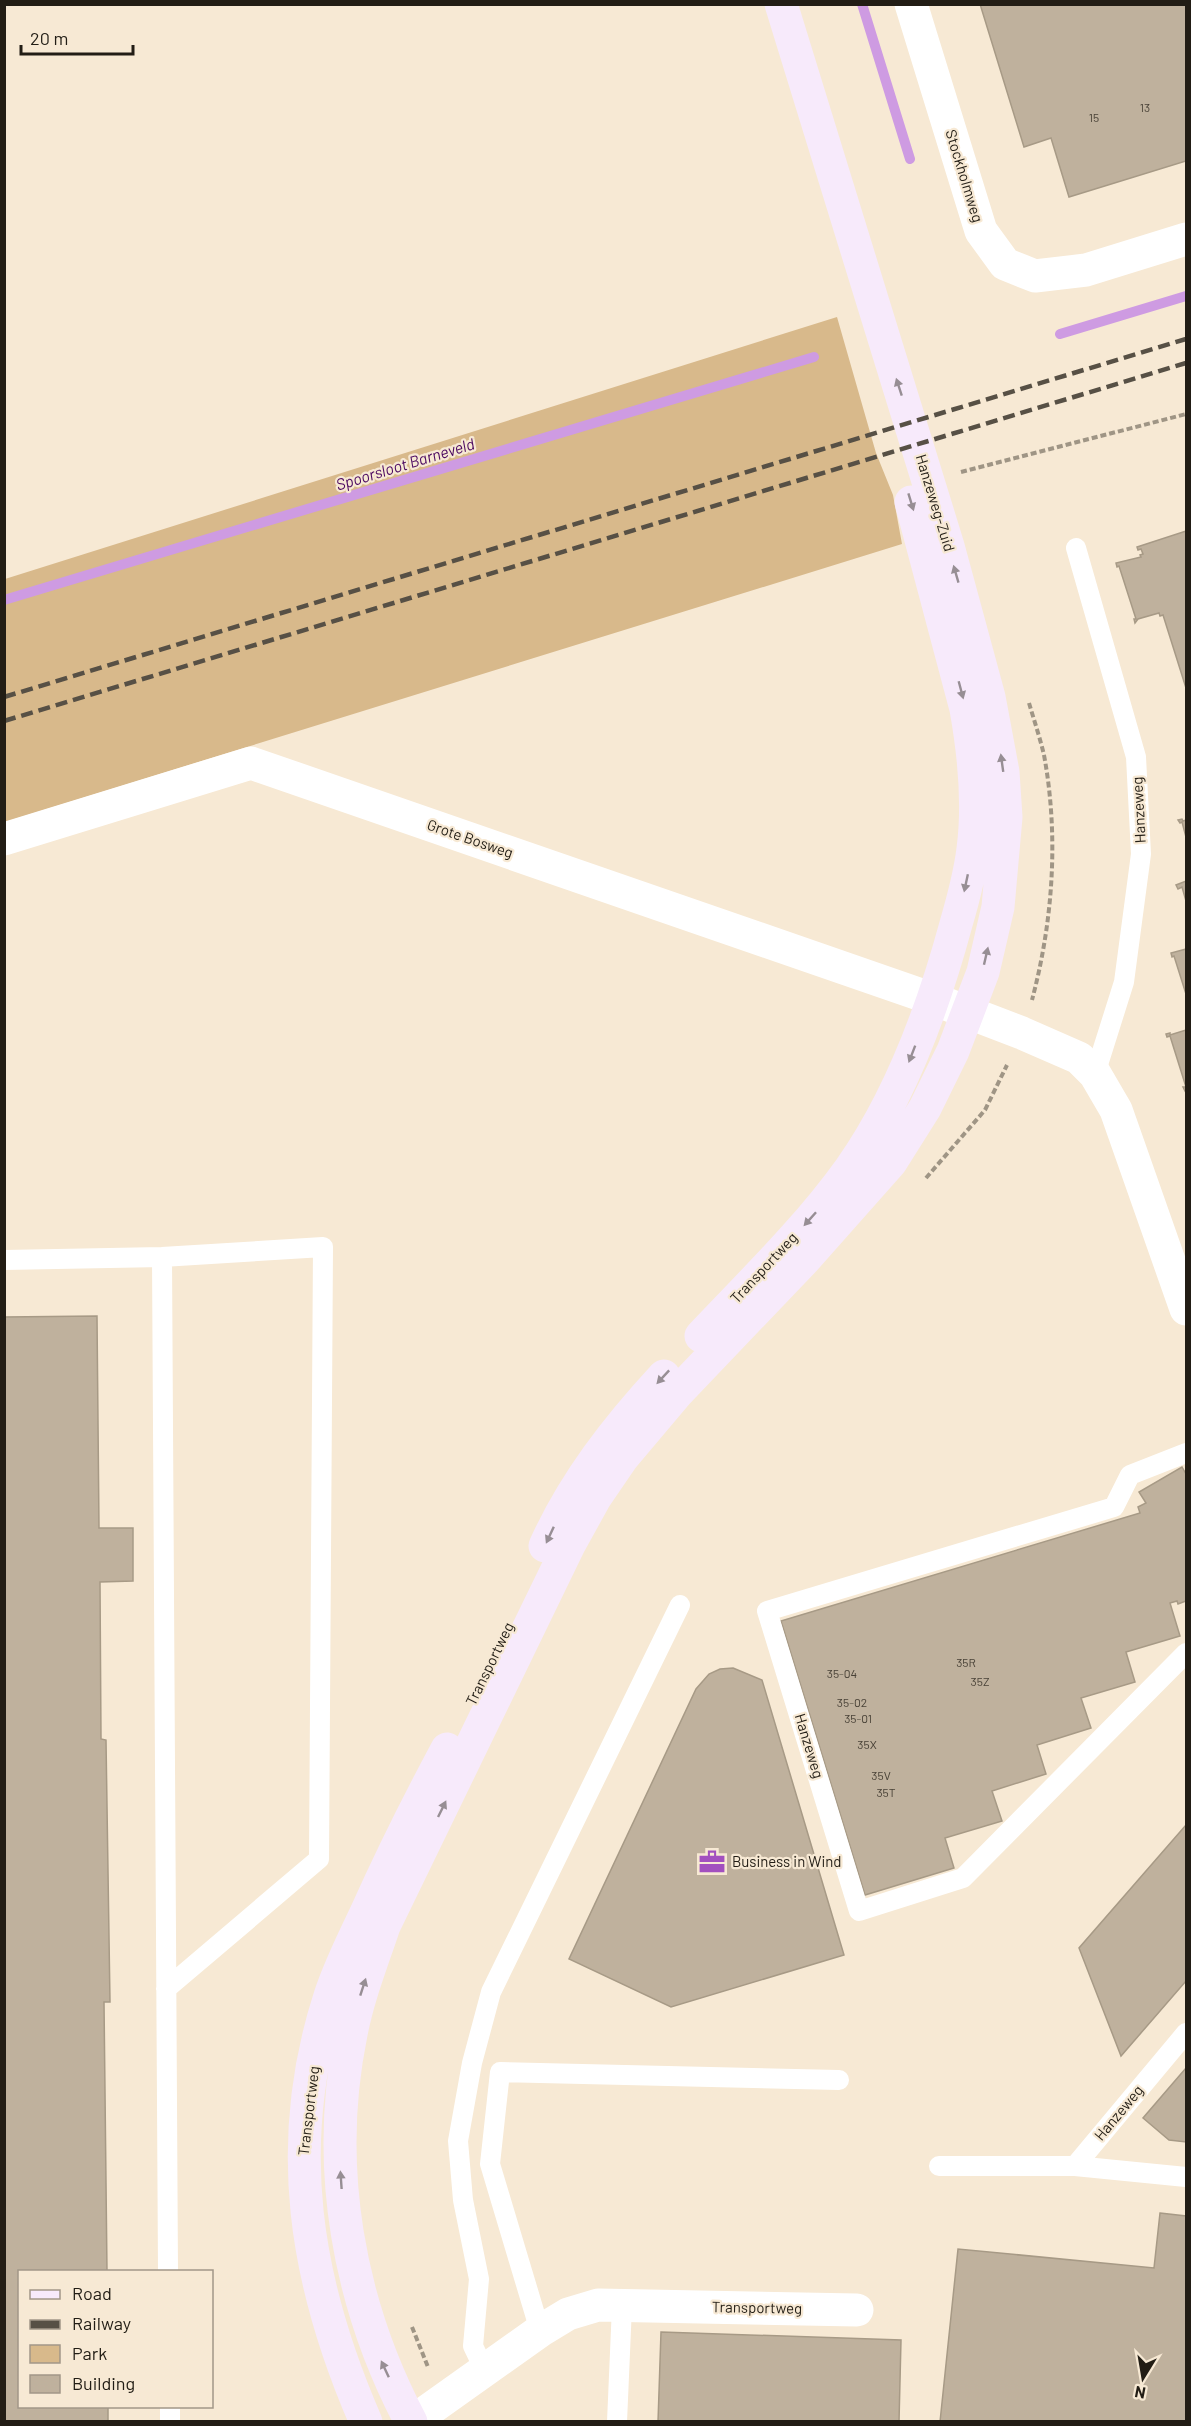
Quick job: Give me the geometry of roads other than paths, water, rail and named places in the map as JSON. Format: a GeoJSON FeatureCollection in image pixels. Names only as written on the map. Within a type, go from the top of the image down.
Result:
{"type":"FeatureCollection","features":[{"type":"Feature","properties":{"kind":"street","name":"Hanzeweg-Zuid"},"geometry":{"type":"LineString","coordinates":[[758,4],[919,527],[966,709],[972,741],[975,800],[973,849],[961,905],[933,999]]}},
{"type":"Feature","properties":{"kind":"street","name":"Hanzeweg-Zuid"},"geometry":{"type":"LineString","coordinates":[[780,4],[948,546],[973,631],[999,742],[1006,817],[1003,859],[992,933],[969,1012]]}},
{"type":"Feature","properties":{"kind":"street","name":"Stockholmweg"},"geometry":{"type":"LineString","coordinates":[[911,4],[981,231],[1005,264],[1035,276],[1086,270],[1186,239]]}},
{"type":"Feature","properties":{"kind":"street","name":"Grote Bosweg"},"geometry":{"type":"LineString","coordinates":[[4,839],[251,763],[933,999]]}},
{"type":"Feature","properties":{"kind":"street"},"geometry":{"type":"LineString","coordinates":[[933,999],[1022,1033],[1079,1058],[1095,1074],[1116,1110],[1186,1309]]}},
{"type":"Feature","properties":{"kind":"street","name":"Transportweg"},"geometry":{"type":"LineString","coordinates":[[366,2421],[332,2335],[320,2293],[308,2222],[303,2166],[308,2092],[330,1996],[379,1885],[426,1788],[480,1688],[555,1523],[571,1493],[631,1412],[818,1210],[850,1169],[874,1131],[907,1067],[933,999]]}},
{"type":"Feature","properties":{"kind":"street","name":"Transportweg"},"geometry":{"type":"LineString","coordinates":[[857,2310],[598,2305],[568,2314],[540,2331],[412,2421],[381,2360],[356,2284],[340,2179],[340,2131],[351,2036],[361,1991],[384,1926],[569,1545],[595,1498],[623,1457],[677,1393],[805,1259],[891,1162],[925,1108],[969,1012]]}},
{"type":"Feature","properties":{"kind":"lane","name":"Hanzeweg"},"geometry":{"type":"LineString","coordinates":[[1076,548],[1136,757],[1141,854],[1124,982],[1095,1074]]}},
{"type":"Feature","properties":{"kind":"lane"},"geometry":{"type":"LineString","coordinates":[[4,1260],[162,1257],[323,1246],[319,1859],[166,1989]]}},
{"type":"Feature","properties":{"kind":"lane"},"geometry":{"type":"LineString","coordinates":[[162,1257],[168,2270]]}},
{"type":"Feature","properties":{"kind":"lane","name":"Hanzeweg"},"geometry":{"type":"LineString","coordinates":[[1186,1453],[1130,1475],[1114,1507],[767,1611],[859,1911],[963,1878],[1186,1653]]}},
{"type":"Feature","properties":{"kind":"lane"},"geometry":{"type":"LineString","coordinates":[[484,2369],[473,2346],[479,2279],[464,2200],[459,2142],[472,2063],[491,1992],[680,1605]]}},
{"type":"Feature","properties":{"kind":"lane","name":"Hanzeweg"},"geometry":{"type":"LineString","coordinates":[[1075,2166],[1186,2033]]}},
{"type":"Feature","properties":{"kind":"lane"},"geometry":{"type":"LineString","coordinates":[[540,2331],[490,2164],[500,2072],[840,2080]]}},
{"type":"Feature","properties":{"kind":"lane"},"geometry":{"type":"LineString","coordinates":[[939,2166],[1075,2166],[1186,2177]]}},
{"type":"Feature","properties":{"kind":"lane"},"geometry":{"type":"LineString","coordinates":[[617,2421],[622,2306]]}},
{"type":"Feature","properties":{"kind":"waterway"},"geometry":{"type":"LineString","coordinates":[[862,4],[910,159]]}},
{"type":"Feature","properties":{"kind":"waterway","name":"Spoorsloot Barneveld"},"geometry":{"type":"LineString","coordinates":[[1060,334],[1186,296]]}},
{"type":"Feature","properties":{"kind":"waterway","name":"Spoorsloot Barneveld"},"geometry":{"type":"LineString","coordinates":[[4,600],[814,357]]}},
{"type":"Feature","properties":{"kind":"railway"},"geometry":{"type":"LineString","coordinates":[[4,697],[1186,339]]}},
{"type":"Feature","properties":{"kind":"railway"},"geometry":{"type":"LineString","coordinates":[[4,721],[1186,363]]}},
{"type":"Feature","properties":{"kind":"place","name":"Business in Wind"},"geometry":{"type":"Point","coordinates":[712,1862]}}]}
